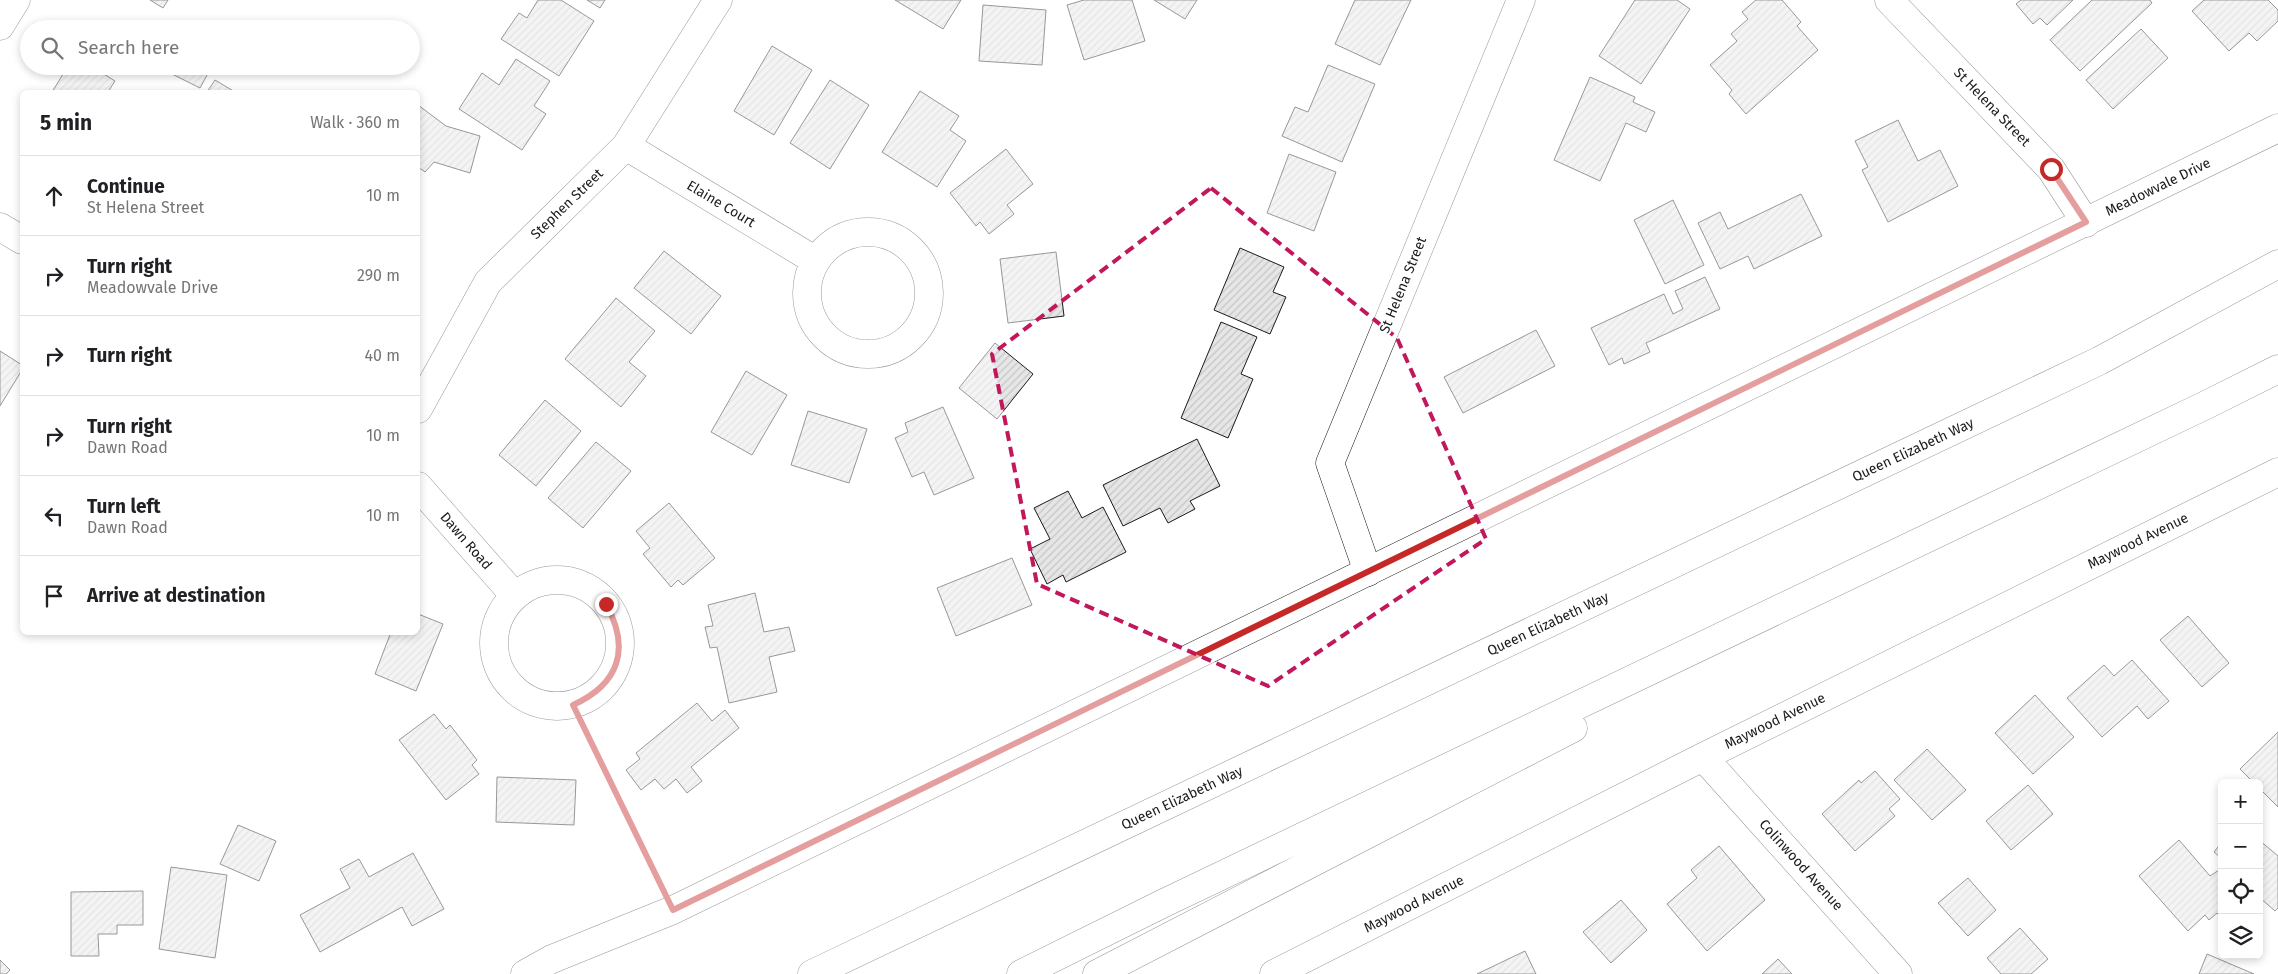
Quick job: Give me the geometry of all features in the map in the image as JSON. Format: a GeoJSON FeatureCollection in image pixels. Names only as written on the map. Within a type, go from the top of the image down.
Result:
{"type":"FeatureCollection","features":[{"type":"Feature","properties":{"kind":"main road"},"geometry":{"type":"LineString","coordinates":[[0,26],[16,0]]}},
{"type":"Feature","properties":{"kind":"main road","name":"Stephen Street"},"geometry":{"type":"LineString","coordinates":[[420,404],[488,282],[626,146],[718,0]]}},
{"type":"Feature","properties":{"kind":"main road","name":"St Helena Street"},"geometry":{"type":"LineString","coordinates":[[1368,572],[1330,463],[1521,0]]}},
{"type":"Feature","properties":{"kind":"main road","name":"St Helena Street"},"geometry":{"type":"LineString","coordinates":[[1889,0],[2051,169],[2086,222]]}},
{"type":"Feature","properties":{"kind":"main road","name":"Meadowvale Drive"},"geometry":{"type":"LineString","coordinates":[[525,974],[552,960],[673,910],[2278,128]]}},
{"type":"Feature","properties":{"kind":"main road","name":"Elaine Court"},"geometry":{"type":"LineString","coordinates":[[626,146],[816,261]]}},
{"type":"Feature","properties":{"kind":"main road"},"geometry":{"type":"LineString","coordinates":[[0,227],[20,239]]}},
{"type":"Feature","properties":{"kind":"main road"},"geometry":{"type":"LineString","coordinates":[[866,232],[886,235],[904,243],[918,258],[927,276],[929,296],[925,316],[914,333],[899,346],[880,353],[860,354],[840,348],[824,336],[812,320],[807,300],[808,280],[816,261],[829,246],[846,235],[866,232]]}},
{"type":"Feature","properties":{"kind":"main road","name":"Queen Elizabeth Way"},"geometry":{"type":"LineString","coordinates":[[812,974],[2099,361],[2278,264]]}},
{"type":"Feature","properties":{"kind":"main road"},"geometry":{"type":"LineString","coordinates":[[1021,974],[1164,903],[2076,468],[2278,369]]}},
{"type":"Feature","properties":{"kind":"main road"},"geometry":{"type":"LineString","coordinates":[[1097,974],[2076,468]]}},
{"type":"Feature","properties":{"kind":"main road","name":"Maywood Avenue"},"geometry":{"type":"LineString","coordinates":[[1274,974],[1703,757],[2278,472]]}},
{"type":"Feature","properties":{"kind":"main road","name":"Dawn Road"},"geometry":{"type":"LineString","coordinates":[[420,488],[514,596]]}},
{"type":"Feature","properties":{"kind":"main road"},"geometry":{"type":"LineString","coordinates":[[552,580],[573,582],[592,590],[606,604],[616,622],[620,643],[616,663],[607,682],[592,696],[573,705],[552,706],[532,702],[514,690],[501,674],[494,654],[494,633],[501,612],[514,596],[532,585],[552,580]]}},
{"type":"Feature","properties":{"kind":"main road","name":"Colinwood Avenue"},"geometry":{"type":"LineString","coordinates":[[1703,757],[1898,974]]}},
{"type":"Feature","properties":{"kind":"path"},"geometry":{"type":"LineString","coordinates":[[573,705],[673,910]]}},
{"type":"Feature","properties":{"kind":"highlighted area"},"geometry":{"type":"Polygon","coordinates":[[[1211,188],[1397,338],[1486,539],[1268,686],[1037,584],[992,354],[1211,188]]]}},
{"type":"Feature","properties":{"kind":"building"},"geometry":{"type":"Polygon","coordinates":[[[150,0],[168,0],[163,8],[150,0]]]}},
{"type":"Feature","properties":{"kind":"building"},"geometry":{"type":"Polygon","coordinates":[[[538,0],[561,0],[594,21],[559,76],[501,39],[519,13],[527,18],[538,0]]]}},
{"type":"Feature","properties":{"kind":"building"},"geometry":{"type":"Polygon","coordinates":[[[587,0],[605,0],[600,8],[587,0]]]}},
{"type":"Feature","properties":{"kind":"building"},"geometry":{"type":"Polygon","coordinates":[[[895,0],[961,0],[943,29],[895,0]]]}},
{"type":"Feature","properties":{"kind":"building"},"geometry":{"type":"Polygon","coordinates":[[[1084,0],[1132,0],[1145,41],[1084,60],[1067,5],[1084,0]]]}},
{"type":"Feature","properties":{"kind":"building"},"geometry":{"type":"Polygon","coordinates":[[[1154,0],[1197,0],[1185,19],[1154,0]]]}},
{"type":"Feature","properties":{"kind":"building"},"geometry":{"type":"Polygon","coordinates":[[[1355,0],[1411,0],[1380,65],[1335,44],[1355,0]]]}},
{"type":"Feature","properties":{"kind":"building"},"geometry":{"type":"Polygon","coordinates":[[[1635,0],[1677,0],[1690,9],[1641,84],[1599,56],[1635,0]]]}},
{"type":"Feature","properties":{"kind":"building"},"geometry":{"type":"Polygon","coordinates":[[[1756,0],[1782,0],[1801,22],[1797,26],[1818,50],[1746,114],[1729,94],[1732,90],[1710,65],[1737,41],[1731,34],[1748,19],[1742,12],[1756,0]]]}},
{"type":"Feature","properties":{"kind":"building"},"geometry":{"type":"Polygon","coordinates":[[[2021,0],[2073,0],[2047,25],[2040,18],[2033,24],[2016,4],[2021,0]]]}},
{"type":"Feature","properties":{"kind":"building"},"geometry":{"type":"Polygon","coordinates":[[[2092,0],[2150,0],[2152,3],[2080,71],[2050,40],[2092,0]]]}},
{"type":"Feature","properties":{"kind":"building"},"geometry":{"type":"Polygon","coordinates":[[[2204,0],[2268,0],[2278,10],[2278,21],[2257,41],[2249,33],[2229,51],[2192,11],[2204,0]]]}},
{"type":"Feature","properties":{"kind":"building"},"geometry":{"type":"Polygon","coordinates":[[[983,5],[1046,10],[1042,65],[979,61],[983,5]]]}},
{"type":"Feature","properties":{"kind":"building"},"geometry":{"type":"Polygon","coordinates":[[[2141,29],[2168,58],[2113,109],[2086,80],[2141,29]]]}},
{"type":"Feature","properties":{"kind":"building"},"geometry":{"type":"Polygon","coordinates":[[[772,46],[812,70],[774,135],[734,111],[772,46]]]}},
{"type":"Feature","properties":{"kind":"building"},"geometry":{"type":"Polygon","coordinates":[[[516,59],[550,81],[534,106],[546,114],[522,150],[459,109],[482,73],[499,85],[516,59]]]}},
{"type":"Feature","properties":{"kind":"building"},"geometry":{"type":"Polygon","coordinates":[[[1328,65],[1375,84],[1342,162],[1282,136],[1295,107],[1308,112],[1328,65]]]}},
{"type":"Feature","properties":{"kind":"building"},"geometry":{"type":"Polygon","coordinates":[[[62,75],[105,75],[115,81],[109,90],[53,90],[62,75]]]}},
{"type":"Feature","properties":{"kind":"building"},"geometry":{"type":"Polygon","coordinates":[[[174,75],[207,75],[200,88],[174,75]]]}},
{"type":"Feature","properties":{"kind":"building"},"geometry":{"type":"Polygon","coordinates":[[[1590,77],[1635,97],[1633,102],[1655,112],[1646,132],[1626,123],[1600,181],[1554,160],[1590,77]]]}},
{"type":"Feature","properties":{"kind":"building"},"geometry":{"type":"Polygon","coordinates":[[[215,80],[232,90],[208,90],[215,80]]]}},
{"type":"Feature","properties":{"kind":"building"},"geometry":{"type":"Polygon","coordinates":[[[830,80],[869,105],[830,169],[790,143],[830,80]]]}},
{"type":"Feature","properties":{"kind":"building"},"geometry":{"type":"Polygon","coordinates":[[[920,91],[959,116],[950,130],[966,141],[937,187],[882,152],[920,91]]]}},
{"type":"Feature","properties":{"kind":"building"},"geometry":{"type":"Polygon","coordinates":[[[420,106],[446,126],[480,136],[470,173],[434,162],[425,172],[420,168],[420,106]]]}},
{"type":"Feature","properties":{"kind":"building"},"geometry":{"type":"Polygon","coordinates":[[[1898,120],[1918,161],[1940,150],[1958,186],[1888,222],[1862,170],[1868,167],[1855,141],[1898,120]]]}},
{"type":"Feature","properties":{"kind":"building"},"geometry":{"type":"Polygon","coordinates":[[[1006,149],[1033,184],[1007,205],[1014,214],[989,234],[980,222],[976,226],[950,193],[1006,149]]]}},
{"type":"Feature","properties":{"kind":"building"},"geometry":{"type":"Polygon","coordinates":[[[1289,154],[1336,172],[1314,231],[1267,213],[1289,154]]]}},
{"type":"Feature","properties":{"kind":"building"},"geometry":{"type":"Polygon","coordinates":[[[1801,194],[1822,236],[1754,269],[1748,256],[1720,269],[1698,223],[1720,212],[1728,229],[1801,194]]]}},
{"type":"Feature","properties":{"kind":"building"},"geometry":{"type":"Polygon","coordinates":[[[1673,200],[1704,265],[1665,284],[1634,220],[1673,200]]]}},
{"type":"Feature","properties":{"kind":"building"},"geometry":{"type":"Polygon","coordinates":[[[1240,248],[1284,267],[1273,292],[1286,297],[1270,334],[1214,310],[1240,248]]]}},
{"type":"Feature","properties":{"kind":"building"},"geometry":{"type":"Polygon","coordinates":[[[664,251],[721,296],[691,334],[634,288],[664,251]]]}},
{"type":"Feature","properties":{"kind":"building"},"geometry":{"type":"Polygon","coordinates":[[[1056,252],[1064,316],[1008,323],[1000,259],[1056,252]]]}},
{"type":"Feature","properties":{"kind":"building"},"geometry":{"type":"Polygon","coordinates":[[[1705,277],[1720,309],[1646,343],[1650,352],[1624,364],[1622,358],[1609,365],[1591,328],[1664,294],[1673,314],[1683,309],[1675,291],[1705,277]]]}},
{"type":"Feature","properties":{"kind":"building"},"geometry":{"type":"Polygon","coordinates":[[[616,298],[655,331],[629,362],[646,376],[621,407],[565,359],[616,298]]]}},
{"type":"Feature","properties":{"kind":"building"},"geometry":{"type":"Polygon","coordinates":[[[1221,322],[1257,337],[1241,374],[1253,379],[1228,438],[1181,418],[1221,322]]]}},
{"type":"Feature","properties":{"kind":"building"},"geometry":{"type":"Polygon","coordinates":[[[1536,330],[1555,366],[1463,413],[1444,377],[1536,330]]]}},
{"type":"Feature","properties":{"kind":"building"},"geometry":{"type":"Polygon","coordinates":[[[995,343],[1033,374],[997,419],[959,388],[995,343]]]}},
{"type":"Feature","properties":{"kind":"building"},"geometry":{"type":"Polygon","coordinates":[[[0,351],[20,364],[20,373],[0,406],[0,351]]]}},
{"type":"Feature","properties":{"kind":"building"},"geometry":{"type":"Polygon","coordinates":[[[746,371],[787,395],[752,455],[711,432],[746,371]]]}},
{"type":"Feature","properties":{"kind":"building"},"geometry":{"type":"Polygon","coordinates":[[[545,400],[581,431],[536,486],[499,455],[545,400]]]}},
{"type":"Feature","properties":{"kind":"building"},"geometry":{"type":"Polygon","coordinates":[[[943,407],[974,478],[934,495],[924,472],[912,477],[895,438],[908,432],[905,423],[943,407]]]}},
{"type":"Feature","properties":{"kind":"building"},"geometry":{"type":"Polygon","coordinates":[[[808,411],[867,429],[849,483],[791,465],[808,411]]]}},
{"type":"Feature","properties":{"kind":"building"},"geometry":{"type":"Polygon","coordinates":[[[1197,439],[1220,486],[1190,501],[1195,509],[1168,523],[1160,508],[1123,526],[1103,485],[1197,439]]]}},
{"type":"Feature","properties":{"kind":"building"},"geometry":{"type":"Polygon","coordinates":[[[596,442],[631,471],[583,528],[548,498],[596,442]]]}},
{"type":"Feature","properties":{"kind":"building"},"geometry":{"type":"Polygon","coordinates":[[[1068,491],[1082,518],[1103,507],[1126,552],[1066,582],[1063,575],[1047,584],[1030,549],[1050,539],[1034,508],[1068,491]]]}},
{"type":"Feature","properties":{"kind":"building"},"geometry":{"type":"Polygon","coordinates":[[[669,503],[715,558],[683,585],[678,580],[671,587],[643,554],[650,548],[636,531],[669,503]]]}},
{"type":"Feature","properties":{"kind":"building"},"geometry":{"type":"Polygon","coordinates":[[[1012,558],[1032,605],[956,636],[937,588],[1012,558]]]}},
{"type":"Feature","properties":{"kind":"building"},"geometry":{"type":"Polygon","coordinates":[[[755,593],[764,632],[789,627],[795,651],[769,657],[777,692],[729,703],[717,647],[710,648],[705,627],[713,626],[708,605],[755,593]]]}},
{"type":"Feature","properties":{"kind":"building"},"geometry":{"type":"Polygon","coordinates":[[[420,615],[443,624],[416,691],[375,674],[390,635],[420,635],[420,615]]]}},
{"type":"Feature","properties":{"kind":"building"},"geometry":{"type":"Polygon","coordinates":[[[2188,616],[2229,663],[2202,687],[2160,640],[2188,616]]]}},
{"type":"Feature","properties":{"kind":"building"},"geometry":{"type":"Polygon","coordinates":[[[2132,660],[2169,701],[2148,719],[2137,706],[2102,737],[2067,698],[2104,665],[2114,676],[2132,660]]]}},
{"type":"Feature","properties":{"kind":"building"},"geometry":{"type":"Polygon","coordinates":[[[2035,695],[2074,737],[2033,774],[1995,733],[2035,695]]]}},
{"type":"Feature","properties":{"kind":"building"},"geometry":{"type":"Polygon","coordinates":[[[697,703],[712,721],[725,710],[739,728],[691,767],[702,781],[687,793],[676,779],[664,789],[655,779],[641,790],[626,770],[640,759],[636,753],[697,703]]]}},
{"type":"Feature","properties":{"kind":"building"},"geometry":{"type":"Polygon","coordinates":[[[434,714],[446,729],[450,725],[477,760],[472,765],[479,774],[446,800],[399,740],[434,714]]]}},
{"type":"Feature","properties":{"kind":"building"},"geometry":{"type":"Polygon","coordinates":[[[2278,732],[2278,807],[2263,792],[2263,779],[2250,779],[2240,769],[2278,732]]]}},
{"type":"Feature","properties":{"kind":"building"},"geometry":{"type":"Polygon","coordinates":[[[1927,749],[1966,790],[1932,820],[1894,780],[1927,749]]]}},
{"type":"Feature","properties":{"kind":"building"},"geometry":{"type":"Polygon","coordinates":[[[1875,771],[1900,799],[1889,809],[1895,816],[1855,851],[1822,814],[1859,780],[1861,783],[1875,771]]]}},
{"type":"Feature","properties":{"kind":"building"},"geometry":{"type":"Polygon","coordinates":[[[497,777],[576,780],[574,825],[496,822],[497,777]]]}},
{"type":"Feature","properties":{"kind":"building"},"geometry":{"type":"Polygon","coordinates":[[[2028,785],[2053,814],[2011,850],[1986,821],[2028,785]]]}},
{"type":"Feature","properties":{"kind":"building"},"geometry":{"type":"Polygon","coordinates":[[[238,825],[276,841],[259,881],[220,864],[238,825]]]}},
{"type":"Feature","properties":{"kind":"building"},"geometry":{"type":"Polygon","coordinates":[[[2179,840],[2210,876],[2218,871],[2218,914],[2217,913],[2209,920],[2205,915],[2188,931],[2139,876],[2179,840]]]}},
{"type":"Feature","properties":{"kind":"building"},"geometry":{"type":"Polygon","coordinates":[[[2263,843],[2278,856],[2278,908],[2275,911],[2263,900],[2263,843]]]}},
{"type":"Feature","properties":{"kind":"building"},"geometry":{"type":"Polygon","coordinates":[[[1719,846],[1765,900],[1707,951],[1667,904],[1697,878],[1691,870],[1719,846]]]}},
{"type":"Feature","properties":{"kind":"building"},"geometry":{"type":"Polygon","coordinates":[[[2218,847],[2218,856],[2214,852],[2218,847]]]}},
{"type":"Feature","properties":{"kind":"building"},"geometry":{"type":"Polygon","coordinates":[[[413,853],[444,909],[412,926],[402,907],[320,952],[300,915],[350,888],[340,869],[359,859],[369,877],[413,853]]]}},
{"type":"Feature","properties":{"kind":"building"},"geometry":{"type":"Polygon","coordinates":[[[171,867],[227,875],[215,958],[159,949],[171,867]]]}},
{"type":"Feature","properties":{"kind":"building"},"geometry":{"type":"Polygon","coordinates":[[[1968,878],[1996,910],[1968,936],[1938,903],[1968,878]]]}},
{"type":"Feature","properties":{"kind":"building"},"geometry":{"type":"Polygon","coordinates":[[[143,891],[143,925],[117,925],[117,934],[98,934],[99,956],[71,956],[71,892],[143,891]]]}},
{"type":"Feature","properties":{"kind":"building"},"geometry":{"type":"Polygon","coordinates":[[[1621,900],[1647,930],[1611,963],[1583,932],[1621,900]]]}},
{"type":"Feature","properties":{"kind":"building"},"geometry":{"type":"Polygon","coordinates":[[[2020,928],[2048,959],[2031,974],[2001,974],[1987,958],[2020,928]]]}},
{"type":"Feature","properties":{"kind":"building"},"geometry":{"type":"Polygon","coordinates":[[[1525,951],[1536,974],[1477,974],[1525,951]]]}},
{"type":"Feature","properties":{"kind":"building"},"geometry":{"type":"Polygon","coordinates":[[[2207,954],[2254,974],[2199,974],[2207,954]]]}},
{"type":"Feature","properties":{"kind":"building"},"geometry":{"type":"Polygon","coordinates":[[[1778,959],[1792,974],[1762,974],[1778,959]]]}},
{"type":"Feature","properties":{"kind":"building"},"geometry":{"type":"Polygon","coordinates":[[[0,960],[10,970],[6,974],[0,974],[0,960]]]}},
{"type":"Feature","properties":{"kind":"route"},"geometry":{"type":"LineString","coordinates":[[606,604],[616,622],[620,643],[616,663],[607,682],[592,696],[573,705],[673,910],[2086,222],[2051,169]]}}]}
